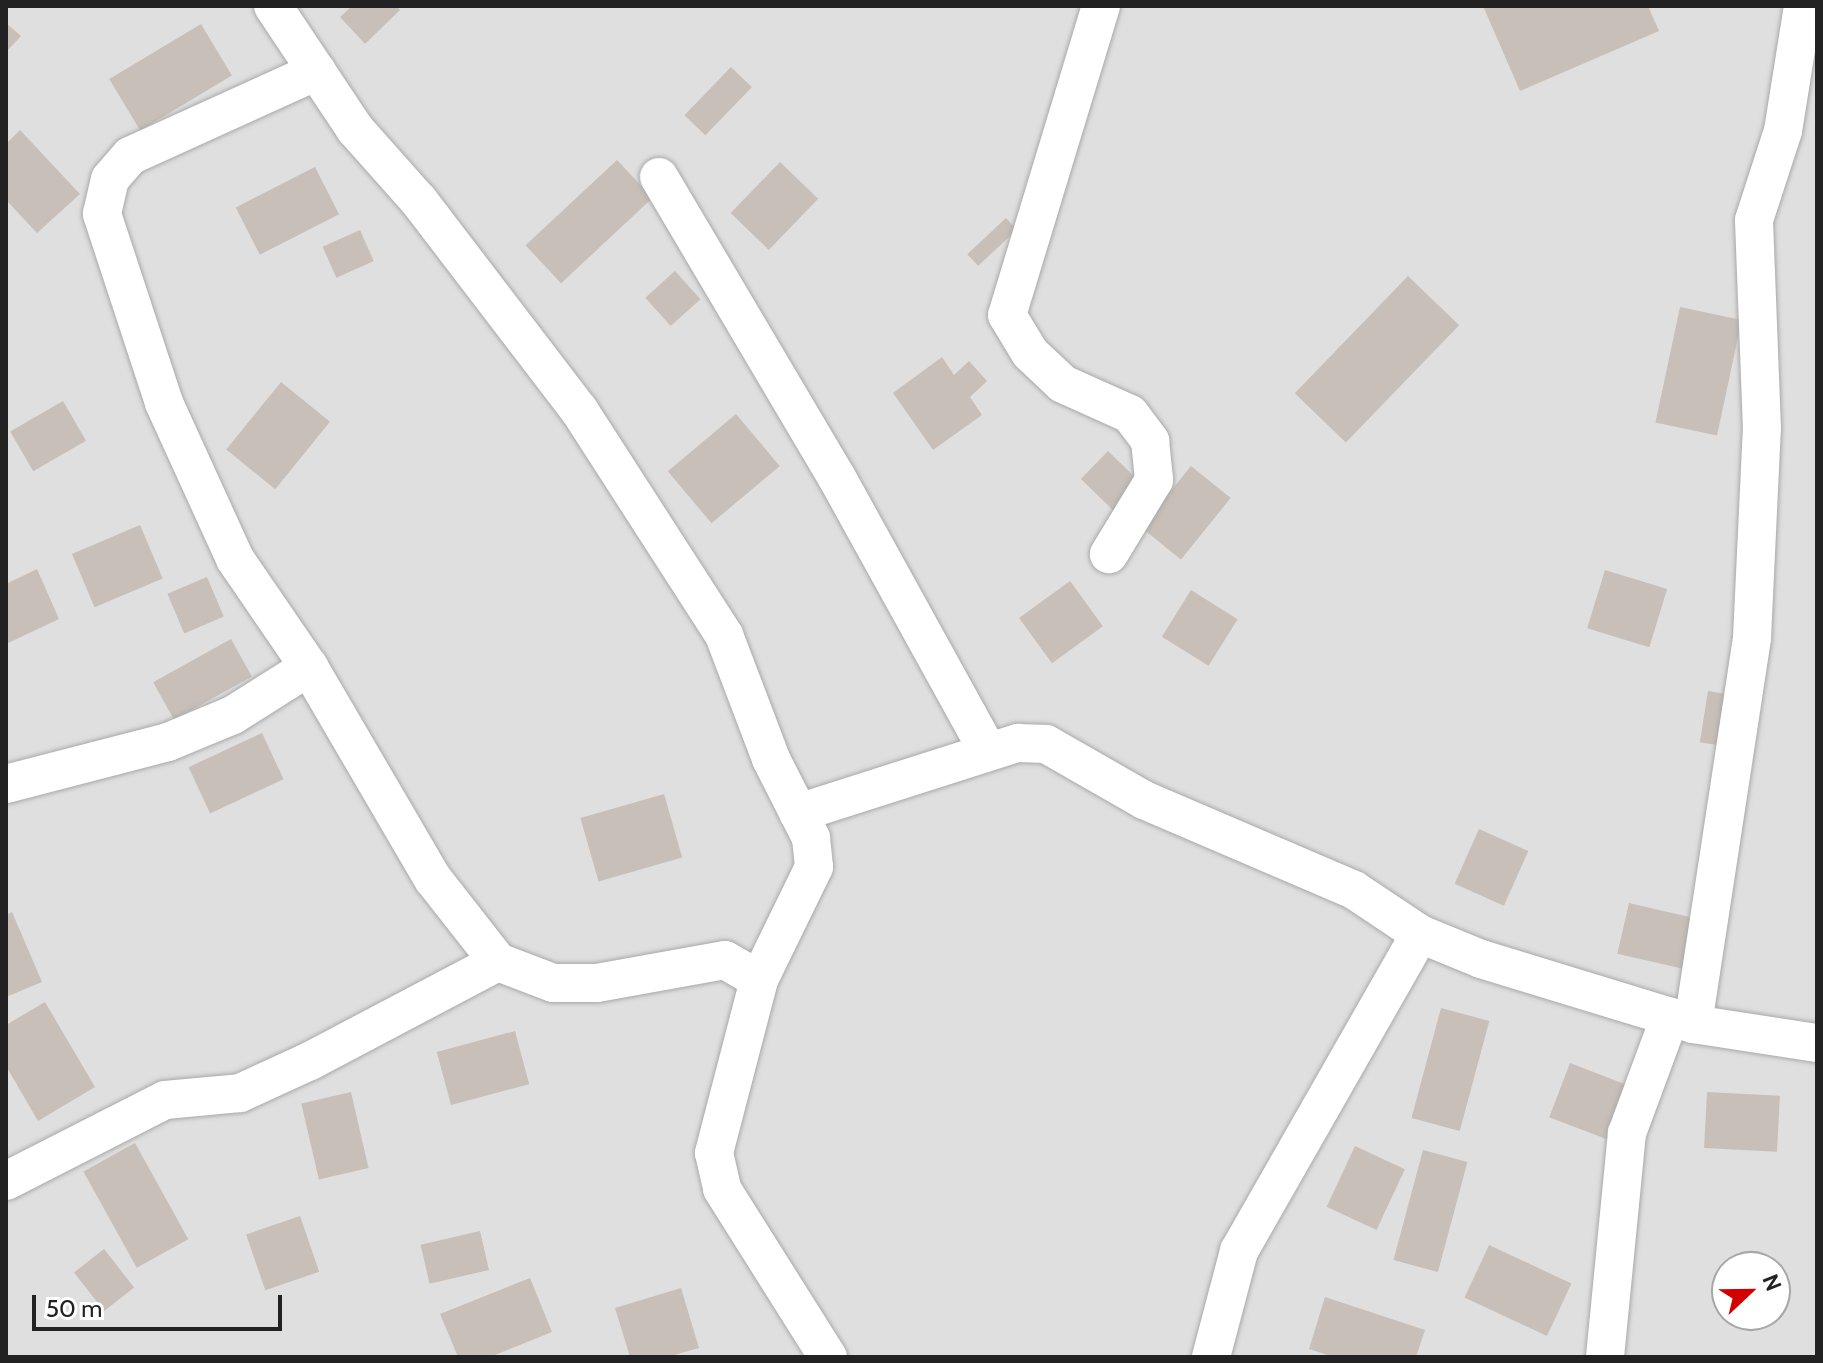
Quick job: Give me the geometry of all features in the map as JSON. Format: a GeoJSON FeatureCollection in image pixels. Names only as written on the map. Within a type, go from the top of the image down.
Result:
{"type":"FeatureCollection","features":[{"type":"Feature","properties":{"kind":"street"},"geometry":{"type":"LineString","coordinates":[[273,6],[355,129],[419,201],[579,410],[724,635],[811,838],[814,867],[759,980],[714,1153],[722,1189],[828,1357]]}},
{"type":"Feature","properties":{"kind":"street"},"geometry":{"type":"LineString","coordinates":[[1101,6],[1007,315],[1030,353],[1063,384],[1130,414],[1150,441],[1154,480],[1109,554]]}},
{"type":"Feature","properties":{"kind":"street"},"geometry":{"type":"LineString","coordinates":[[1605,1357],[1627,1133],[1681,1020],[1752,638],[1762,429],[1754,220],[1783,131],[1803,6]]}},
{"type":"Feature","properties":{"kind":"street"},"geometry":{"type":"LineString","coordinates":[[317,71],[130,156],[110,179],[102,214],[164,403],[235,559],[309,667],[433,879],[498,962],[529,977],[568,983],[725,960],[759,980]]}},
{"type":"Feature","properties":{"kind":"street"},"geometry":{"type":"LineString","coordinates":[[659,177],[836,476],[988,751]]}},
{"type":"Feature","properties":{"kind":"street"},"geometry":{"type":"LineString","coordinates":[[6,784],[168,742],[233,715],[309,667]]}},
{"type":"Feature","properties":{"kind":"street"},"geometry":{"type":"LineString","coordinates":[[798,813],[1018,743],[1068,752],[1144,800],[1354,890],[1420,934],[1549,983],[1681,1020],[1817,1043]]}},
{"type":"Feature","properties":{"kind":"street"},"geometry":{"type":"LineString","coordinates":[[1211,1357],[1239,1251],[1420,934]]}},
{"type":"Feature","properties":{"kind":"street"},"geometry":{"type":"LineString","coordinates":[[6,1181],[165,1100],[216,1099],[268,1080],[498,962]]}},
{"type":"Feature","properties":{"kind":"shaded area"},"geometry":{"type":"Polygon","coordinates":[[[6,6],[1817,6],[1817,1357],[6,1357],[6,6]]]}},
{"type":"Feature","properties":{"kind":"building"},"geometry":{"type":"Polygon","coordinates":[[[352,6],[396,6],[400,10],[365,44],[340,17],[352,6]]]}},
{"type":"Feature","properties":{"kind":"building"},"geometry":{"type":"Polygon","coordinates":[[[1483,6],[1648,6],[1659,31],[1520,91],[1483,6]]]}},
{"type":"Feature","properties":{"kind":"building"},"geometry":{"type":"Polygon","coordinates":[[[6,23],[21,36],[6,52],[6,23]]]}},
{"type":"Feature","properties":{"kind":"building"},"geometry":{"type":"Polygon","coordinates":[[[201,24],[232,75],[140,131],[109,79],[201,24]]]}},
{"type":"Feature","properties":{"kind":"building"},"geometry":{"type":"Polygon","coordinates":[[[731,67],[752,87],[705,135],[684,115],[731,67]]]}},
{"type":"Feature","properties":{"kind":"building"},"geometry":{"type":"Polygon","coordinates":[[[20,130],[80,194],[37,233],[6,200],[6,144],[20,130]]]}},
{"type":"Feature","properties":{"kind":"building"},"geometry":{"type":"Polygon","coordinates":[[[617,160],[652,198],[561,283],[526,245],[617,160]]]}},
{"type":"Feature","properties":{"kind":"building"},"geometry":{"type":"Polygon","coordinates":[[[780,162],[818,199],[769,250],[731,213],[780,162]]]}},
{"type":"Feature","properties":{"kind":"building"},"geometry":{"type":"Polygon","coordinates":[[[315,167],[339,214],[260,255],[236,207],[315,167]]]}},
{"type":"Feature","properties":{"kind":"building"},"geometry":{"type":"Polygon","coordinates":[[[1006,218],[1017,230],[978,266],[967,254],[1006,218]]]}},
{"type":"Feature","properties":{"kind":"building"},"geometry":{"type":"Polygon","coordinates":[[[360,230],[374,261],[336,278],[323,247],[360,230]]]}},
{"type":"Feature","properties":{"kind":"building"},"geometry":{"type":"Polygon","coordinates":[[[675,271],[700,299],[671,326],[645,298],[675,271]]]}},
{"type":"Feature","properties":{"kind":"building"},"geometry":{"type":"Polygon","coordinates":[[[1408,276],[1459,325],[1346,443],[1295,393],[1408,276]]]}},
{"type":"Feature","properties":{"kind":"building"},"geometry":{"type":"Polygon","coordinates":[[[1680,307],[1742,320],[1717,436],[1655,422],[1680,307]]]}},
{"type":"Feature","properties":{"kind":"building"},"geometry":{"type":"Polygon","coordinates":[[[942,357],[954,375],[969,361],[987,381],[970,397],[982,415],[933,450],[893,393],[942,357]]]}},
{"type":"Feature","properties":{"kind":"building"},"geometry":{"type":"Polygon","coordinates":[[[281,382],[330,422],[275,489],[226,450],[281,382]]]}},
{"type":"Feature","properties":{"kind":"building"},"geometry":{"type":"Polygon","coordinates":[[[63,401],[86,441],[33,471],[10,432],[63,401]]]}},
{"type":"Feature","properties":{"kind":"building"},"geometry":{"type":"Polygon","coordinates":[[[736,414],[780,466],[712,523],[668,471],[736,414]]]}},
{"type":"Feature","properties":{"kind":"building"},"geometry":{"type":"Polygon","coordinates":[[[1108,451],[1148,490],[1121,518],[1081,479],[1108,451]]]}},
{"type":"Feature","properties":{"kind":"building"},"geometry":{"type":"Polygon","coordinates":[[[1191,466],[1231,498],[1181,559],[1141,527],[1191,466]]]}},
{"type":"Feature","properties":{"kind":"building"},"geometry":{"type":"Polygon","coordinates":[[[140,525],[163,578],[95,607],[72,554],[140,525]]]}},
{"type":"Feature","properties":{"kind":"building"},"geometry":{"type":"Polygon","coordinates":[[[37,569],[59,619],[6,644],[6,584],[37,569]]]}},
{"type":"Feature","properties":{"kind":"building"},"geometry":{"type":"Polygon","coordinates":[[[1605,570],[1667,589],[1649,647],[1587,628],[1605,570]]]}},
{"type":"Feature","properties":{"kind":"building"},"geometry":{"type":"Polygon","coordinates":[[[207,577],[224,617],[184,633],[167,594],[207,577]]]}},
{"type":"Feature","properties":{"kind":"building"},"geometry":{"type":"Polygon","coordinates":[[[1070,581],[1103,626],[1052,663],[1019,618],[1070,581]]]}},
{"type":"Feature","properties":{"kind":"building"},"geometry":{"type":"Polygon","coordinates":[[[1191,590],[1238,619],[1208,666],[1162,637],[1191,590]]]}},
{"type":"Feature","properties":{"kind":"building"},"geometry":{"type":"Polygon","coordinates":[[[231,639],[252,677],[174,720],[153,682],[231,639]]]}},
{"type":"Feature","properties":{"kind":"building"},"geometry":{"type":"Polygon","coordinates":[[[1708,691],[1733,695],[1725,746],[1700,742],[1708,691]]]}},
{"type":"Feature","properties":{"kind":"building"},"geometry":{"type":"Polygon","coordinates":[[[262,733],[284,779],[210,813],[189,767],[262,733]]]}},
{"type":"Feature","properties":{"kind":"building"},"geometry":{"type":"Polygon","coordinates":[[[664,794],[682,857],[599,881],[580,818],[664,794]]]}},
{"type":"Feature","properties":{"kind":"building"},"geometry":{"type":"Polygon","coordinates":[[[1479,829],[1528,851],[1504,906],[1455,884],[1479,829]]]}},
{"type":"Feature","properties":{"kind":"building"},"geometry":{"type":"Polygon","coordinates":[[[1629,903],[1700,919],[1688,970],[1617,954],[1629,903]]]}},
{"type":"Feature","properties":{"kind":"building"},"geometry":{"type":"Polygon","coordinates":[[[12,912],[42,982],[6,997],[6,915],[12,912]]]}},
{"type":"Feature","properties":{"kind":"building"},"geometry":{"type":"Polygon","coordinates":[[[45,1002],[95,1087],[38,1121],[6,1066],[6,1025],[45,1002]]]}},
{"type":"Feature","properties":{"kind":"building"},"geometry":{"type":"Polygon","coordinates":[[[1441,1008],[1489,1021],[1460,1131],[1411,1118],[1441,1008]]]}},
{"type":"Feature","properties":{"kind":"building"},"geometry":{"type":"Polygon","coordinates":[[[515,1031],[529,1084],[451,1105],[437,1052],[515,1031]]]}},
{"type":"Feature","properties":{"kind":"building"},"geometry":{"type":"Polygon","coordinates":[[[1570,1063],[1632,1087],[1611,1141],[1549,1117],[1570,1063]]]}},
{"type":"Feature","properties":{"kind":"building"},"geometry":{"type":"Polygon","coordinates":[[[351,1092],[369,1168],[319,1179],[301,1103],[351,1092]]]}},
{"type":"Feature","properties":{"kind":"building"},"geometry":{"type":"Polygon","coordinates":[[[1707,1092],[1780,1096],[1777,1152],[1704,1148],[1707,1092]]]}},
{"type":"Feature","properties":{"kind":"building"},"geometry":{"type":"Polygon","coordinates":[[[135,1143],[188,1239],[137,1268],[83,1172],[135,1143]]]}},
{"type":"Feature","properties":{"kind":"building"},"geometry":{"type":"Polygon","coordinates":[[[1355,1146],[1405,1169],[1377,1230],[1327,1207],[1355,1146]]]}},
{"type":"Feature","properties":{"kind":"building"},"geometry":{"type":"Polygon","coordinates":[[[1423,1150],[1467,1162],[1438,1272],[1393,1260],[1423,1150]]]}},
{"type":"Feature","properties":{"kind":"building"},"geometry":{"type":"Polygon","coordinates":[[[300,1216],[319,1272],[265,1290],[246,1235],[300,1216]]]}},
{"type":"Feature","properties":{"kind":"building"},"geometry":{"type":"Polygon","coordinates":[[[480,1231],[489,1270],[430,1284],[421,1245],[480,1231]]]}},
{"type":"Feature","properties":{"kind":"building"},"geometry":{"type":"Polygon","coordinates":[[[1489,1245],[1571,1283],[1547,1336],[1464,1298],[1489,1245]]]}},
{"type":"Feature","properties":{"kind":"building"},"geometry":{"type":"Polygon","coordinates":[[[104,1249],[134,1288],[104,1311],[74,1272],[104,1249]]]}},
{"type":"Feature","properties":{"kind":"building"},"geometry":{"type":"Polygon","coordinates":[[[530,1278],[552,1332],[490,1357],[458,1357],[440,1314],[530,1278]]]}},
{"type":"Feature","properties":{"kind":"building"},"geometry":{"type":"Polygon","coordinates":[[[681,1288],[699,1348],[667,1357],[630,1357],[615,1308],[681,1288]]]}},
{"type":"Feature","properties":{"kind":"building"},"geometry":{"type":"Polygon","coordinates":[[[1325,1297],[1425,1330],[1416,1357],[1334,1357],[1309,1349],[1325,1297]]]}}]}
